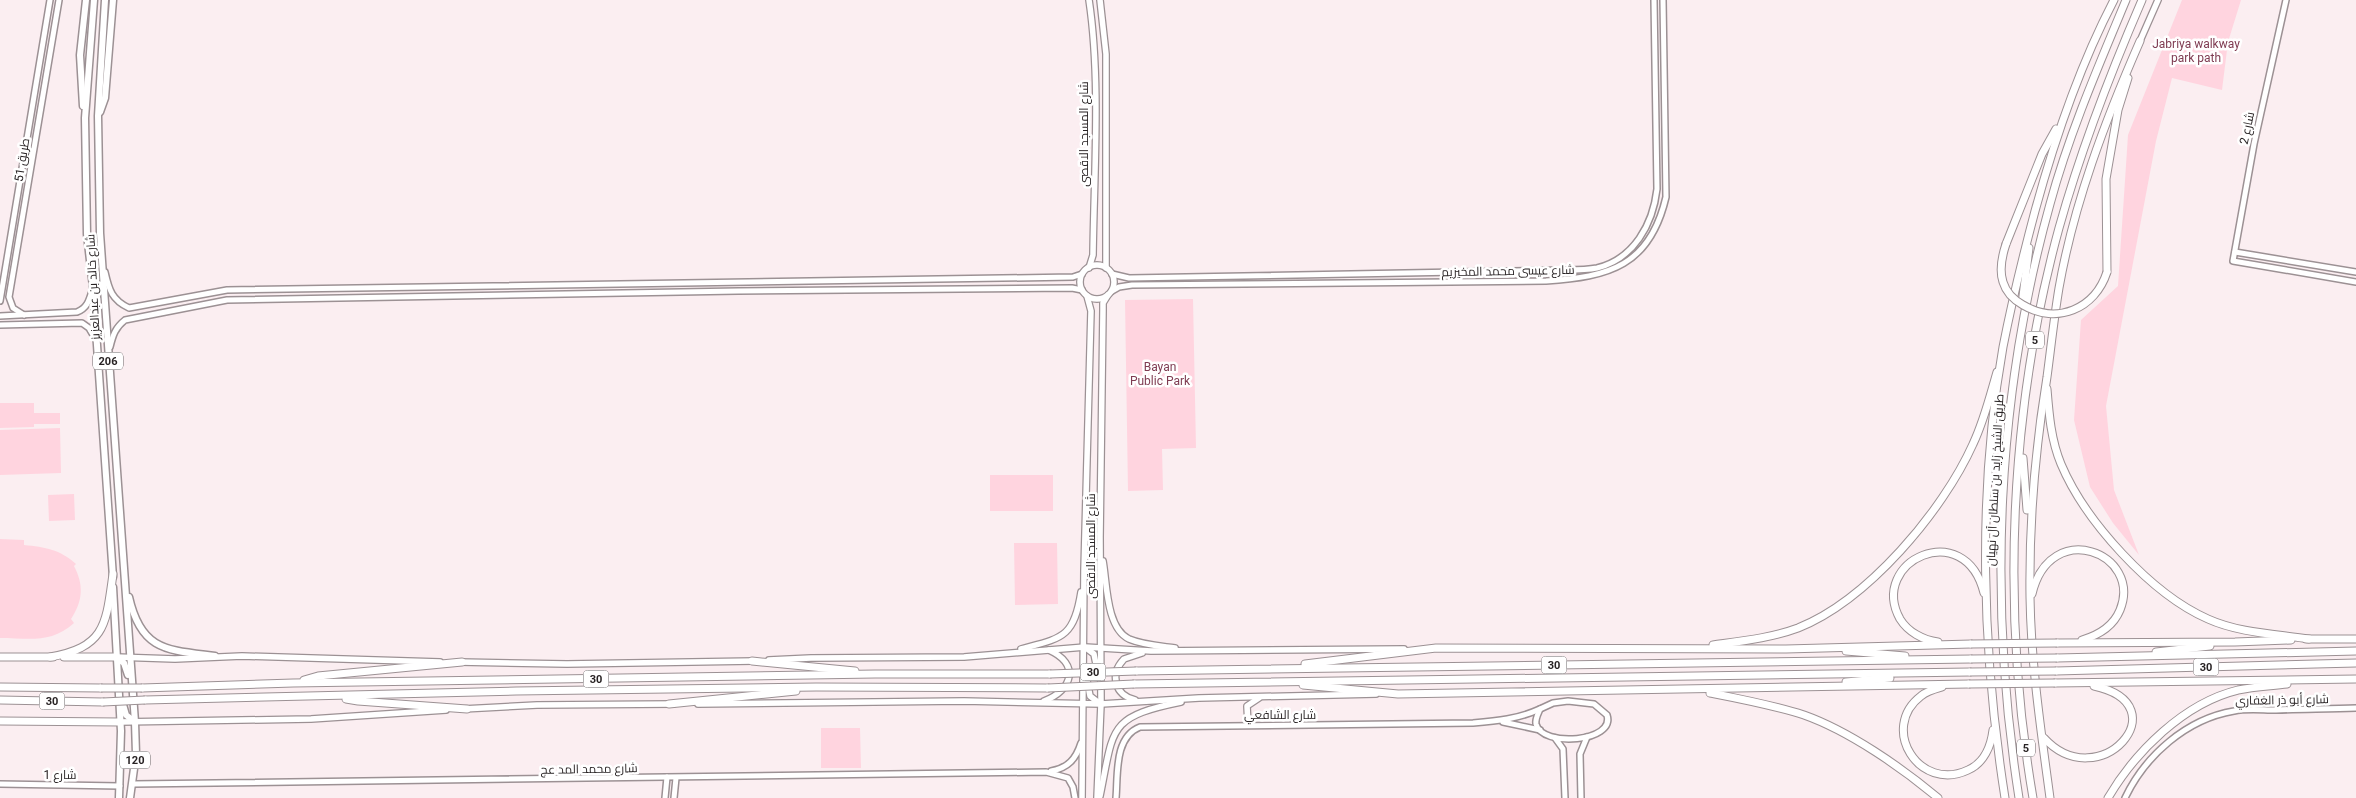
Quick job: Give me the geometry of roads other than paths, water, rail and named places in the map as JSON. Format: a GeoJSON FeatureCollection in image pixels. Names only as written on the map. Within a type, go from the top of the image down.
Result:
{"type":"FeatureCollection","features":[{"type":"Feature","properties":{"kind":"highway"},"geometry":{"type":"LineString","coordinates":[[1689,648],[1762,638],[1790,631],[1831,610],[1870,579],[1922,526],[1959,472],[1981,426],[2003,350],[2026,243],[2062,120],[2113,0]]}},
{"type":"Feature","properties":{"kind":"highway","name":"طريق الشيخ زايد بن سلطان آل نهيان"},"geometry":{"type":"LineString","coordinates":[[2020,798],[2007,714],[2001,636],[2001,571],[2008,417],[2021,330],[2034,266],[2060,170],[2083,105],[2126,0]]}},
{"type":"Feature","properties":{"kind":"highway","name":"طريق الشيخ زايد بن سلطان آل نهيان"},"geometry":{"type":"LineString","coordinates":[[2033,798],[2024,734],[2014,624],[2015,523],[2022,440],[2032,359],[2060,223],[2092,125],[2142,0]]}},
{"type":"Feature","properties":{"kind":"highway"},"geometry":{"type":"LineString","coordinates":[[2062,120],[2042,154],[2006,244],[2001,271],[2006,289],[2019,303],[2038,312],[2058,314],[2086,304],[2100,289],[2107,272],[2104,198],[2108,159],[2118,110],[2140,42]]}},
{"type":"Feature","properties":{"kind":"highway"},"geometry":{"type":"LineString","coordinates":[[2050,798],[2033,664],[2030,604],[2032,481],[2059,288],[2075,221],[2100,137],[2140,42]]}},
{"type":"Feature","properties":{"kind":"highway"},"geometry":{"type":"LineString","coordinates":[[2021,330],[2022,289],[2033,220]]}},
{"type":"Feature","properties":{"kind":"highway"},"geometry":{"type":"LineString","coordinates":[[2003,350],[1987,507],[1987,604],[1994,717],[2005,798]]}},
{"type":"Feature","properties":{"kind":"highway"},"geometry":{"type":"LineString","coordinates":[[2047,378],[2052,434],[2061,464],[2075,491],[2090,513],[2130,560],[2168,594],[2208,619],[2240,629],[2309,639]]}},
{"type":"Feature","properties":{"kind":"highway"},"geometry":{"type":"LineString","coordinates":[[2022,440],[2030,542]]}},
{"type":"Feature","properties":{"kind":"highway"},"geometry":{"type":"LineString","coordinates":[[2030,604],[2040,572],[2047,562],[2058,555],[2069,550],[2084,550],[2098,554],[2109,561],[2117,571],[2122,583],[2123,601],[2119,613],[2102,632],[2072,642]]}},
{"type":"Feature","properties":{"kind":"highway"},"geometry":{"type":"LineString","coordinates":[[1956,644],[1921,637],[1910,630],[1902,621],[1895,606],[1894,594],[1897,580],[1904,568],[1916,558],[1927,553],[1940,551],[1957,555],[1970,564],[1977,574],[1987,604]]}},
{"type":"Feature","properties":{"kind":"highway"},"geometry":{"type":"LineString","coordinates":[[50,658],[74,652],[86,645],[98,634],[106,619],[113,574]]}},
{"type":"Feature","properties":{"kind":"highway"},"geometry":{"type":"LineString","coordinates":[[1786,649],[1956,644],[2356,639]]}},
{"type":"Feature","properties":{"kind":"highway"},"geometry":{"type":"LineString","coordinates":[[2134,656],[2235,642]]}},
{"type":"Feature","properties":{"kind":"highway"},"geometry":{"type":"LineString","coordinates":[[1275,668],[1436,648],[1786,649],[1875,653],[1922,659]]}},
{"type":"Feature","properties":{"kind":"highway","name":"30"},"geometry":{"type":"LineString","coordinates":[[0,687],[142,688],[293,683],[875,674],[1050,674],[1275,668],[2058,658],[2356,652]]}},
{"type":"Feature","properties":{"kind":"highway"},"geometry":{"type":"LineString","coordinates":[[0,657],[116,658]]}},
{"type":"Feature","properties":{"kind":"highway"},"geometry":{"type":"LineString","coordinates":[[752,661],[829,667],[875,674]]}},
{"type":"Feature","properties":{"kind":"highway"},"geometry":{"type":"LineString","coordinates":[[293,683],[318,676],[462,662]]}},
{"type":"Feature","properties":{"kind":"highway","name":"30"},"geometry":{"type":"LineString","coordinates":[[0,700],[103,702],[516,691],[816,687],[1048,688],[1134,684],[2056,671],[2356,663]]}},
{"type":"Feature","properties":{"kind":"highway"},"geometry":{"type":"LineString","coordinates":[[1810,686],[1930,673]]}},
{"type":"Feature","properties":{"kind":"highway"},"geometry":{"type":"LineString","coordinates":[[1275,682],[1398,694],[1697,690],[1810,686],[2356,679]]}},
{"type":"Feature","properties":{"kind":"highway"},"geometry":{"type":"LineString","coordinates":[[2108,798],[2149,747],[2176,722],[2206,702],[2239,690],[2326,680]]}},
{"type":"Feature","properties":{"kind":"highway"},"geometry":{"type":"LineString","coordinates":[[2080,683],[2104,688],[2122,701],[2132,722],[2133,733],[2129,748]]}},
{"type":"Feature","properties":{"kind":"highway"},"geometry":{"type":"LineString","coordinates":[[1951,684],[1922,696],[1911,706],[1906,716],[1904,728],[1905,742],[1909,753],[1920,765],[1930,772],[1945,775],[1959,774],[1972,768],[1988,749],[1994,717]]}},
{"type":"Feature","properties":{"kind":"highway"},"geometry":{"type":"LineString","coordinates":[[669,704],[789,692],[816,687]]}},
{"type":"Feature","properties":{"kind":"highway"},"geometry":{"type":"LineString","coordinates":[[1697,690],[1782,709],[1820,722],[1888,761],[1938,798]]}},
{"type":"Feature","properties":{"kind":"highway"},"geometry":{"type":"LineString","coordinates":[[336,696],[358,701],[467,709]]}},
{"type":"Feature","properties":{"kind":"highway"},"geometry":{"type":"LineString","coordinates":[[0,721],[120,722]]}},
{"type":"Feature","properties":{"kind":"highway"},"geometry":{"type":"LineString","coordinates":[[2042,734],[2056,756]]}},
{"type":"Feature","properties":{"kind":"main road"},"geometry":{"type":"LineString","coordinates":[[85,118],[82,100],[80,55],[86,0]]}},
{"type":"Feature","properties":{"kind":"main road","name":"شارع خالد بن عبدالعزيز"},"geometry":{"type":"LineString","coordinates":[[94,0],[85,118],[87,234],[93,287],[105,482],[113,574],[120,722]]}},
{"type":"Feature","properties":{"kind":"main road","name":"شارع خالد بن عبدالعزيز"},"geometry":{"type":"LineString","coordinates":[[105,0],[98,116],[101,250],[135,722]]}},
{"type":"Feature","properties":{"kind":"main road"},"geometry":{"type":"LineString","coordinates":[[98,116],[105,98],[113,0]]}},
{"type":"Feature","properties":{"kind":"main road","name":"شارع المسجد الاقصى"},"geometry":{"type":"LineString","coordinates":[[1088,0],[1093,41],[1094,89],[1093,255],[1089,268]]}},
{"type":"Feature","properties":{"kind":"main road","name":"شارع المسجد الاقصى"},"geometry":{"type":"LineString","coordinates":[[1100,0],[1106,54],[1106,268]]}},
{"type":"Feature","properties":{"kind":"main road"},"geometry":{"type":"LineString","coordinates":[[2140,42],[2158,0]]}},
{"type":"Feature","properties":{"kind":"main road"},"geometry":{"type":"LineString","coordinates":[[1098,266],[1106,268],[1112,274],[1114,285],[1110,293],[1098,299],[1087,296],[1082,290],[1082,274],[1089,268],[1098,266]]}},
{"type":"Feature","properties":{"kind":"main road","name":"شارع المسجد الاقصى"},"geometry":{"type":"LineString","coordinates":[[1098,798],[1102,648],[1100,537],[1102,310],[1103,303],[1110,293]]}},
{"type":"Feature","properties":{"kind":"main road","name":"شارع المسجد الاقصى"},"geometry":{"type":"LineString","coordinates":[[1082,798],[1084,570],[1091,311],[1087,296]]}},
{"type":"Feature","properties":{"kind":"main road"},"geometry":{"type":"LineString","coordinates":[[105,482],[110,486],[114,485],[117,480]]}},
{"type":"Feature","properties":{"kind":"main road"},"geometry":{"type":"LineString","coordinates":[[1100,537],[1112,618],[1120,632],[1137,642],[1192,650]]}},
{"type":"Feature","properties":{"kind":"main road"},"geometry":{"type":"LineString","coordinates":[[1004,654],[1054,639],[1068,631],[1077,614],[1084,570]]}},
{"type":"Feature","properties":{"kind":"main road"},"geometry":{"type":"LineString","coordinates":[[124,576],[133,616],[144,634],[159,646],[172,651],[215,656],[567,664],[752,661],[811,658],[964,657],[1084,647],[1152,651],[1436,648]]}},
{"type":"Feature","properties":{"kind":"main road"},"geometry":{"type":"LineString","coordinates":[[1084,647],[1092,651],[1095,656],[1101,691]]}},
{"type":"Feature","properties":{"kind":"main road"},"geometry":{"type":"LineString","coordinates":[[1040,703],[1060,694],[1069,679],[1068,668],[1064,660],[1047,649]]}},
{"type":"Feature","properties":{"kind":"main road"},"geometry":{"type":"LineString","coordinates":[[1139,701],[1121,693],[1116,685],[1116,672],[1126,658],[1152,651]]}},
{"type":"Feature","properties":{"kind":"main road"},"geometry":{"type":"LineString","coordinates":[[116,658],[175,659],[215,656]]}},
{"type":"Feature","properties":{"kind":"main road"},"geometry":{"type":"LineString","coordinates":[[116,658],[126,667],[134,706]]}},
{"type":"Feature","properties":{"kind":"main road"},"geometry":{"type":"LineString","coordinates":[[1084,660],[1090,696],[1101,704]]}},
{"type":"Feature","properties":{"kind":"main road"},"geometry":{"type":"LineString","coordinates":[[117,683],[124,711],[135,722]]}},
{"type":"Feature","properties":{"kind":"main road"},"geometry":{"type":"LineString","coordinates":[[120,722],[312,719],[546,704],[964,701],[1101,704],[1200,698],[1398,694]]}},
{"type":"Feature","properties":{"kind":"main road"},"geometry":{"type":"LineString","coordinates":[[1098,798],[1111,743],[1122,722],[1143,711],[1200,698]]}},
{"type":"Feature","properties":{"kind":"main road"},"geometry":{"type":"LineString","coordinates":[[1248,725],[1247,706],[1261,698]]}},
{"type":"Feature","properties":{"kind":"main road","name":"120"},"geometry":{"type":"LineString","coordinates":[[119,798],[120,722]]}},
{"type":"Feature","properties":{"kind":"main road","name":"120"},"geometry":{"type":"LineString","coordinates":[[130,798],[133,784],[135,722]]}},
{"type":"Feature","properties":{"kind":"street","name":"طريق 51"},"geometry":{"type":"LineString","coordinates":[[0,300],[50,0]]}},
{"type":"Feature","properties":{"kind":"street","name":"طريق 51"},"geometry":{"type":"LineString","coordinates":[[24,315],[10,304],[9,296],[58,0]]}},
{"type":"Feature","properties":{"kind":"street","name":"شارع عيسى محمد المخيزيم"},"geometry":{"type":"LineString","coordinates":[[1112,274],[1129,278],[1484,272],[1585,269],[1611,263],[1628,250],[1646,230],[1656,195],[1654,0]]}},
{"type":"Feature","properties":{"kind":"street","name":"شارع عيسى محمد المخيزيم"},"geometry":{"type":"LineString","coordinates":[[1110,293],[1119,287],[1149,286],[1571,280],[1612,271],[1631,258],[1653,234],[1660,219],[1666,197],[1663,0]]}},
{"type":"Feature","properties":{"kind":"street","name":"شارع 2"},"geometry":{"type":"LineString","coordinates":[[2286,0],[2254,144],[2233,261],[2355,282]]}},
{"type":"Feature","properties":{"kind":"street"},"geometry":{"type":"LineString","coordinates":[[1655,86],[1660,82],[1665,85]]}},
{"type":"Feature","properties":{"kind":"street"},"geometry":{"type":"LineString","coordinates":[[30,112],[40,114]]}},
{"type":"Feature","properties":{"kind":"street"},"geometry":{"type":"LineString","coordinates":[[29,121],[39,122]]}},
{"type":"Feature","properties":{"kind":"street"},"geometry":{"type":"LineString","coordinates":[[1657,183],[1662,185],[1666,182]]}},
{"type":"Feature","properties":{"kind":"street"},"geometry":{"type":"LineString","coordinates":[[1656,195],[1662,194],[1666,197]]}},
{"type":"Feature","properties":{"kind":"street"},"geometry":{"type":"LineString","coordinates":[[101,250],[109,292],[122,305],[129,308],[227,290],[1073,277],[1082,274]]}},
{"type":"Feature","properties":{"kind":"street"},"geometry":{"type":"LineString","coordinates":[[2235,252],[2356,272]]}},
{"type":"Feature","properties":{"kind":"street"},"geometry":{"type":"LineString","coordinates":[[1499,271],[1496,276],[1499,282]]}},
{"type":"Feature","properties":{"kind":"street"},"geometry":{"type":"LineString","coordinates":[[1484,272],[1487,277],[1484,282]]}},
{"type":"Feature","properties":{"kind":"street"},"geometry":{"type":"LineString","coordinates":[[1261,275],[1263,279],[1261,284]]}},
{"type":"Feature","properties":{"kind":"street"},"geometry":{"type":"LineString","coordinates":[[1275,284],[1272,280],[1276,275]]}},
{"type":"Feature","properties":{"kind":"street"},"geometry":{"type":"LineString","coordinates":[[4,277],[12,277]]}},
{"type":"Feature","properties":{"kind":"street"},"geometry":{"type":"LineString","coordinates":[[1149,277],[1146,282],[1149,286]]}},
{"type":"Feature","properties":{"kind":"street"},"geometry":{"type":"LineString","coordinates":[[878,280],[881,284],[878,290]]}},
{"type":"Feature","properties":{"kind":"street"},"geometry":{"type":"LineString","coordinates":[[892,290],[890,286],[893,280]]}},
{"type":"Feature","properties":{"kind":"street"},"geometry":{"type":"LineString","coordinates":[[704,291],[702,288],[706,282]]}},
{"type":"Feature","properties":{"kind":"street"},"geometry":{"type":"LineString","coordinates":[[691,283],[694,286],[692,292]]}},
{"type":"Feature","properties":{"kind":"street"},"geometry":{"type":"LineString","coordinates":[[457,286],[460,290],[457,296]]}},
{"type":"Feature","properties":{"kind":"street"},"geometry":{"type":"LineString","coordinates":[[471,286],[468,291],[473,296]]}},
{"type":"Feature","properties":{"kind":"street"},"geometry":{"type":"LineString","coordinates":[[0,316],[62,313],[83,309],[88,303],[93,287]]}},
{"type":"Feature","properties":{"kind":"street"},"geometry":{"type":"LineString","coordinates":[[108,357],[113,334],[118,325],[125,320],[227,300],[704,291],[1072,288],[1082,290]]}},
{"type":"Feature","properties":{"kind":"street"},"geometry":{"type":"LineString","coordinates":[[275,289],[278,293],[275,299]]}},
{"type":"Feature","properties":{"kind":"street"},"geometry":{"type":"LineString","coordinates":[[295,289],[288,291],[286,294],[295,299]]}},
{"type":"Feature","properties":{"kind":"street"},"geometry":{"type":"LineString","coordinates":[[136,308],[130,314],[136,318]]}},
{"type":"Feature","properties":{"kind":"street"},"geometry":{"type":"LineString","coordinates":[[62,313],[67,318],[62,323]]}},
{"type":"Feature","properties":{"kind":"street"},"geometry":{"type":"LineString","coordinates":[[0,325],[82,323],[89,328],[97,342]]}},
{"type":"Feature","properties":{"kind":"street","name":"شارع الشافعي"},"geometry":{"type":"LineString","coordinates":[[1116,798],[1122,742],[1132,730],[1148,727],[1422,724],[1500,721],[1524,716],[1553,703],[1568,701],[1594,704],[1602,709],[1608,719],[1602,730],[1575,740],[1552,736],[1540,730],[1500,721]]}},
{"type":"Feature","properties":{"kind":"street","name":"شارع أبو ذر الغفاري"},"geometry":{"type":"LineString","coordinates":[[2125,798],[2140,772],[2159,750],[2189,728],[2206,719],[2236,710],[2356,708]]}},
{"type":"Feature","properties":{"kind":"street"},"geometry":{"type":"LineString","coordinates":[[1540,709],[1536,718],[1536,726],[1540,730]]}},
{"type":"Feature","properties":{"kind":"street"},"geometry":{"type":"LineString","coordinates":[[1552,736],[1563,750],[1565,798]]}},
{"type":"Feature","properties":{"kind":"street"},"geometry":{"type":"LineString","coordinates":[[1581,798],[1580,754],[1587,737]]}},
{"type":"Feature","properties":{"kind":"street","name":"شارع محمد المد عج"},"geometry":{"type":"LineString","coordinates":[[133,784],[1046,772],[1060,769],[1070,763],[1076,757],[1082,741]]}},
{"type":"Feature","properties":{"kind":"street","name":"شارع محمد المد عج"},"geometry":{"type":"LineString","coordinates":[[1046,772],[1068,778],[1073,787],[1075,798]]}},
{"type":"Feature","properties":{"kind":"street"},"geometry":{"type":"LineString","coordinates":[[665,798],[667,777]]}},
{"type":"Feature","properties":{"kind":"street"},"geometry":{"type":"LineString","coordinates":[[674,798],[676,778]]}},
{"type":"Feature","properties":{"kind":"street","name":"شارع 1"},"geometry":{"type":"LineString","coordinates":[[0,784],[120,786]]}},
{"type":"Feature","properties":{"kind":"park label","name":"Jabriya walkway park path"},"geometry":{"type":"Point","coordinates":[2196,51]}},
{"type":"Feature","properties":{"kind":"park label","name":"Bayan Public Park"},"geometry":{"type":"Point","coordinates":[1160,374]}}]}
